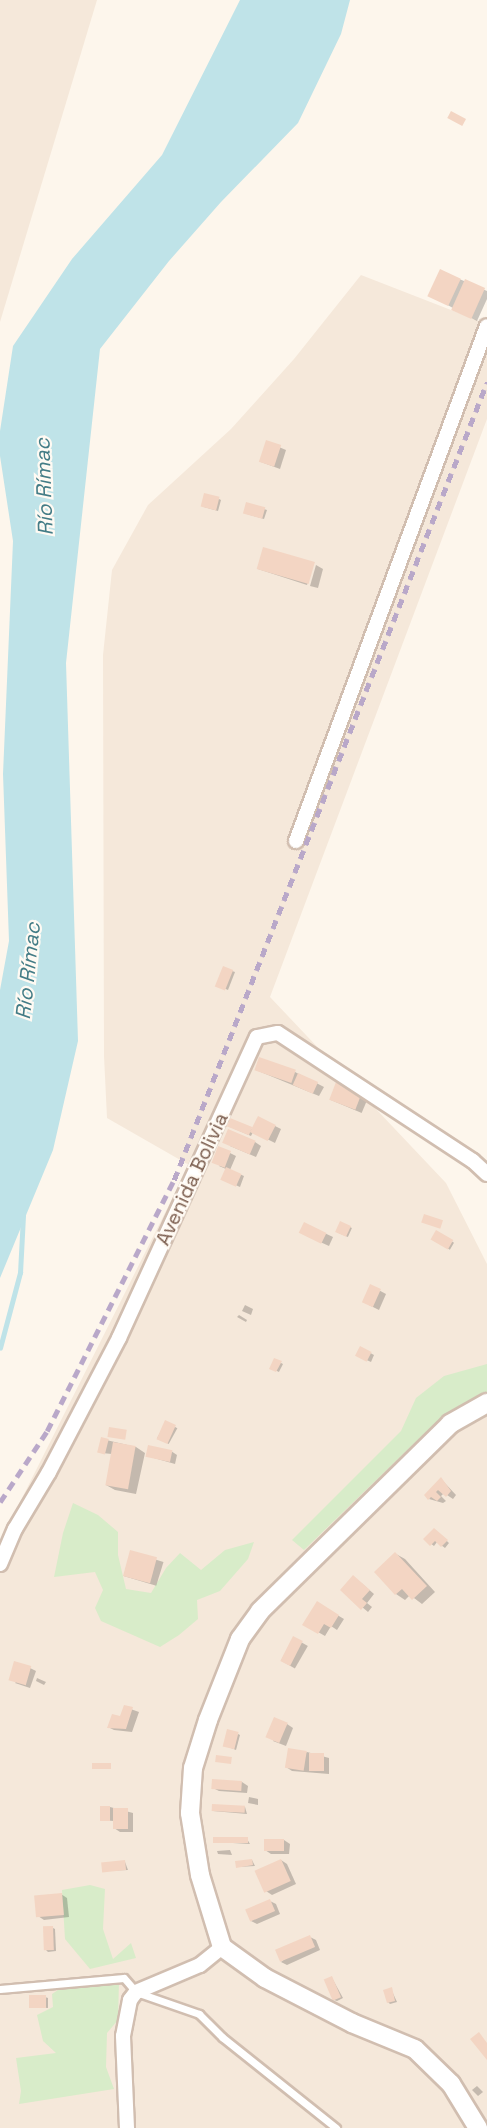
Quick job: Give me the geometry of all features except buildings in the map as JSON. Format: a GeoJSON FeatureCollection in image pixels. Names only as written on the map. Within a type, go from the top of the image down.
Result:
{"type":"FeatureCollection","features":[{"type":"Feature","properties":{"kind":"street"},"geometry":{"type":"LineString","coordinates":[[296,842],[487,326]]}},
{"type":"Feature","properties":{"kind":"street","name":"Avenida Bolivia"},"geometry":{"type":"LineString","coordinates":[[0,1564],[15,1529],[49,1472],[119,1338],[257,1037],[278,1033],[473,1161],[487,1174]]}},
{"type":"Feature","properties":{"kind":"street"},"geometry":{"type":"LineString","coordinates":[[478,2128],[451,2084],[415,2049],[352,2023],[266,1978],[222,1947],[200,1875],[190,1814],[193,1768],[223,1680],[240,1639],[260,1611],[450,1424],[487,1403]]}},
{"type":"Feature","properties":{"kind":"street"},"geometry":{"type":"LineString","coordinates":[[127,2128],[123,2036],[130,2000],[136,1992],[200,1965],[222,1947]]}},
{"type":"Feature","properties":{"kind":"lane"},"geometry":{"type":"LineString","coordinates":[[0,1989],[124,1978],[136,1992],[199,2014],[222,2037],[336,2128]]}},
{"type":"Feature","properties":{"kind":"shaded area"},"geometry":{"type":"Polygon","coordinates":[[[0,0],[97,0],[0,322],[0,0]]]}},
{"type":"Feature","properties":{"kind":"shaded area"},"geometry":{"type":"Polygon","coordinates":[[[361,275],[487,324],[487,419],[270,997],[446,1183],[487,1264],[487,2128],[0,2128],[0,1542],[189,1165],[107,1118],[104,1056],[103,655],[112,570],[148,505],[231,429],[294,359],[361,275]]]}},
{"type":"Feature","properties":{"kind":"green space"},"geometry":{"type":"Polygon","coordinates":[[[487,1364],[487,1397],[456,1412],[427,1431],[304,1550],[292,1540],[401,1431],[416,1398],[444,1376],[487,1364]]]}},
{"type":"Feature","properties":{"kind":"green space"},"geometry":{"type":"Polygon","coordinates":[[[73,1503],[98,1515],[118,1532],[118,1555],[126,1589],[151,1593],[166,1568],[180,1553],[201,1570],[225,1550],[254,1542],[248,1559],[220,1591],[197,1600],[198,1619],[160,1647],[101,1621],[95,1608],[103,1590],[95,1572],[54,1577],[63,1533],[73,1503]]]}},
{"type":"Feature","properties":{"kind":"green space"},"geometry":{"type":"Polygon","coordinates":[[[90,1885],[105,1889],[103,1929],[113,1959],[131,1943],[136,1958],[90,1969],[65,1939],[62,1890],[90,1885]]]}},
{"type":"Feature","properties":{"kind":"green space"},"geometry":{"type":"Polygon","coordinates":[[[119,1982],[118,2020],[107,2033],[106,2067],[114,2089],[19,2104],[21,2091],[16,2058],[56,2053],[43,2041],[37,2015],[53,2007],[52,1994],[67,1984],[119,1982]]]}},
{"type":"Feature","properties":{"kind":"water","name":"Río Rímac"},"geometry":{"type":"Polygon","coordinates":[[[240,0],[350,0],[341,34],[298,123],[221,202],[169,261],[100,349],[66,663],[78,1041],[53,1150],[0,1278],[0,990],[9,941],[3,774],[13,541],[0,456],[0,431],[13,346],[72,259],[162,155],[240,0]]]}},
{"type":"Feature","properties":{"kind":"waterway"},"geometry":{"type":"LineString","coordinates":[[0,1348],[20,1273],[23,1216]]}},
{"type":"Feature","properties":{"kind":"railway"},"geometry":{"type":"LineString","coordinates":[[0,1502],[47,1431],[174,1180],[487,382]]}}]}
